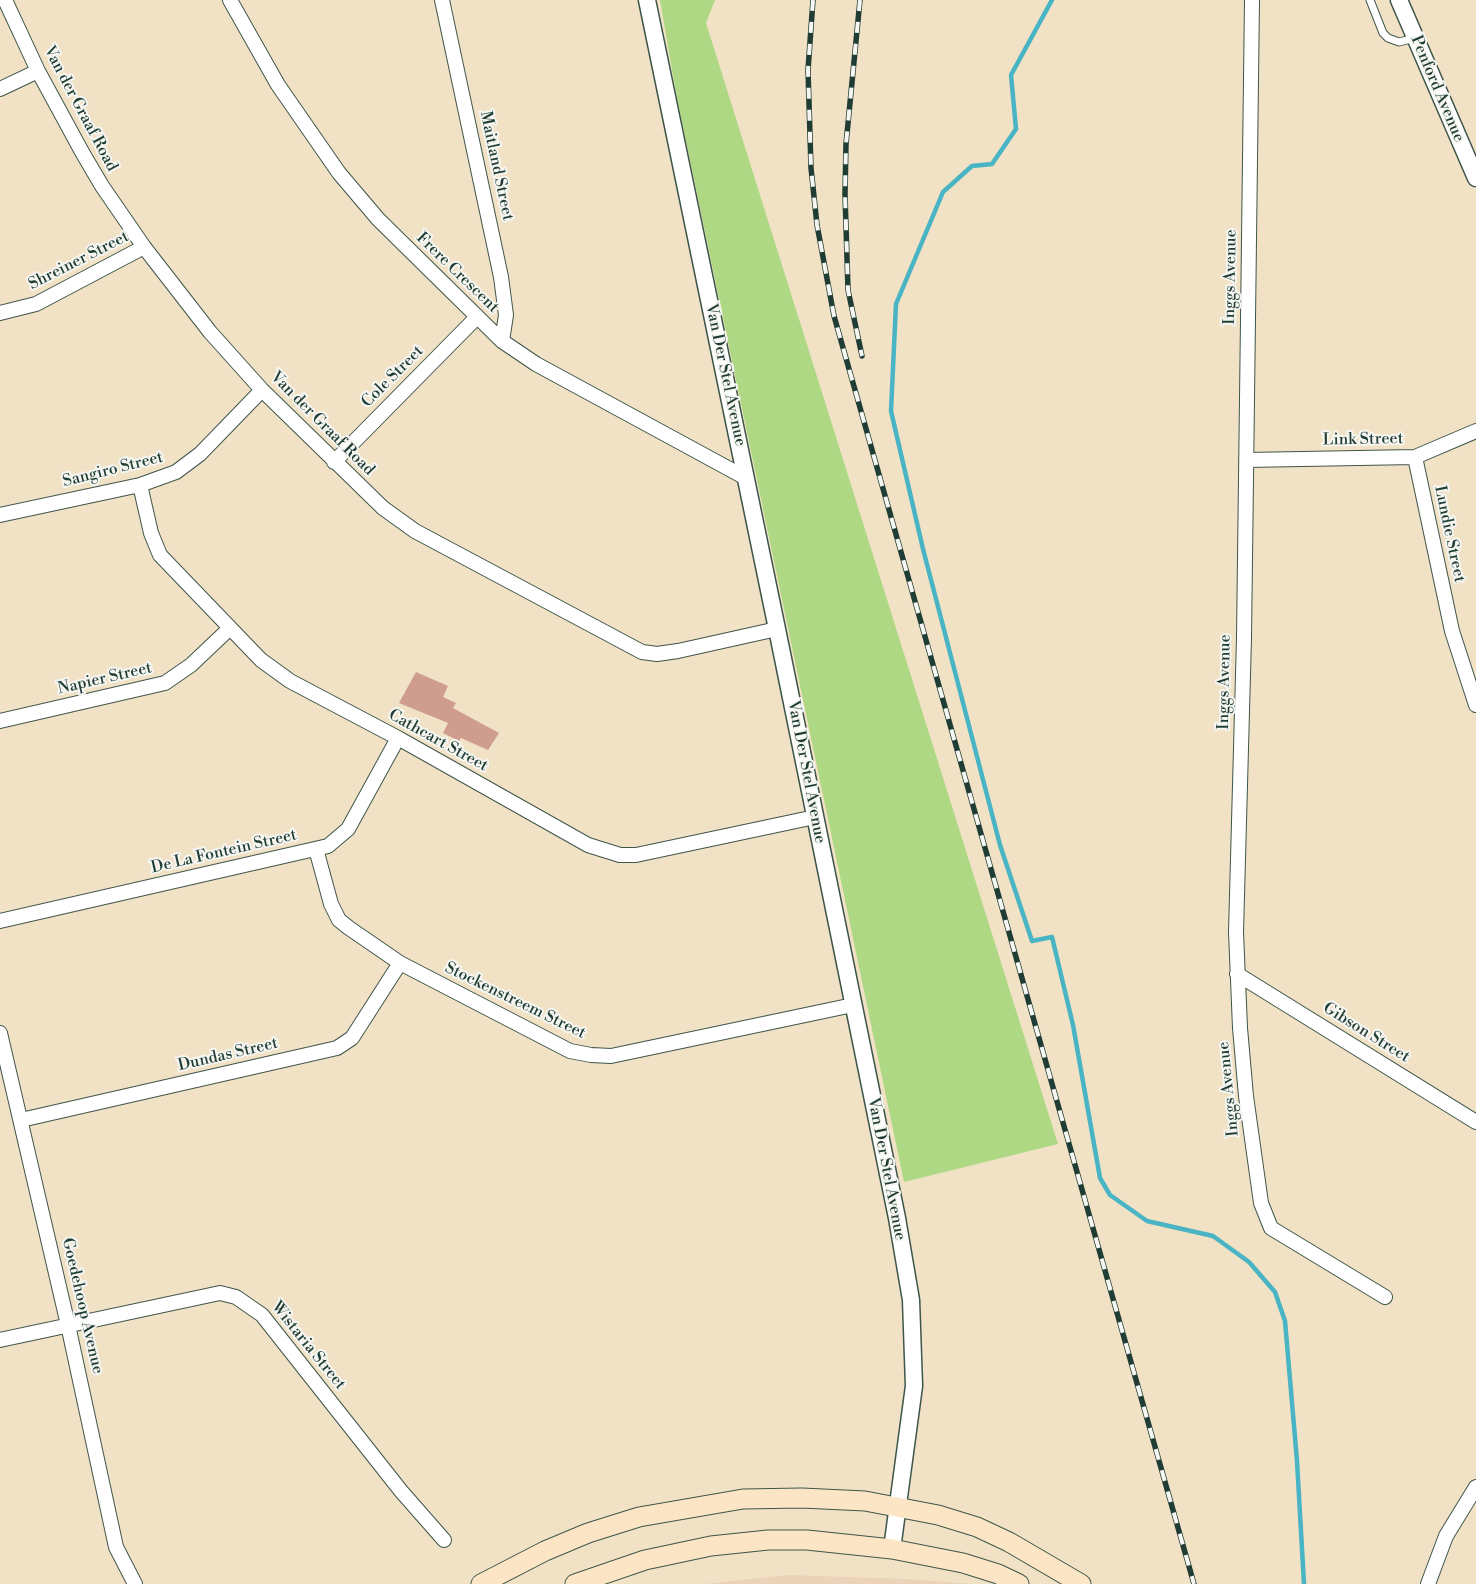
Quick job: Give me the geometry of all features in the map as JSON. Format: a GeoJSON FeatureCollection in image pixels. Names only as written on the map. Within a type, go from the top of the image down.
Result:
{"type":"FeatureCollection","features":[{"type":"Feature","properties":{"kind":"main road"},"geometry":{"type":"LineString","coordinates":[[481,1584],[544,1551],[588,1533],[669,1510],[743,1500],[786,1498],[865,1501],[938,1514],[977,1527],[1045,1562],[1081,1584]]}},
{"type":"Feature","properties":{"kind":"main road"},"geometry":{"type":"LineString","coordinates":[[575,1584],[645,1560],[711,1546],[768,1540],[808,1540],[892,1549],[963,1563],[998,1574],[1019,1584]]}},
{"type":"Feature","properties":{"kind":"street","name":"Van der Graaf Road"},"geometry":{"type":"LineString","coordinates":[[5,0],[38,71],[102,186],[144,247],[210,332],[262,390],[383,508],[415,531],[642,652],[657,654],[678,651],[777,629]]}},
{"type":"Feature","properties":{"kind":"street","name":"Frere Crescent"},"geometry":{"type":"LineString","coordinates":[[230,0],[278,85],[339,173],[378,219],[502,341],[543,369],[746,478]]}},
{"type":"Feature","properties":{"kind":"street","name":"Maitland Street"},"geometry":{"type":"LineString","coordinates":[[442,0],[501,277],[506,315],[502,341]]}},
{"type":"Feature","properties":{"kind":"street","name":"Van Der Stel Avenue"},"geometry":{"type":"LineString","coordinates":[[647,0],[897,1218],[911,1300],[914,1386],[892,1549]]}},
{"type":"Feature","properties":{"kind":"street","name":"Inggs Avenue"},"geometry":{"type":"LineString","coordinates":[[1252,0],[1246,460],[1236,932],[1237,974],[1246,1096],[1261,1203],[1267,1222],[1277,1233],[1385,1297]]}},
{"type":"Feature","properties":{"kind":"street","name":"Penford Avenue"},"geometry":{"type":"LineString","coordinates":[[1399,0],[1475,170]]}},
{"type":"Feature","properties":{"kind":"street"},"geometry":{"type":"LineString","coordinates":[[0,88],[38,71]]}},
{"type":"Feature","properties":{"kind":"street","name":"Shreiner Street"},"geometry":{"type":"LineString","coordinates":[[0,313],[36,304],[144,247]]}},
{"type":"Feature","properties":{"kind":"street","name":"Cole Street"},"geometry":{"type":"LineString","coordinates":[[334,462],[477,317]]}},
{"type":"Feature","properties":{"kind":"street","name":"Sangiro Street"},"geometry":{"type":"LineString","coordinates":[[0,515],[163,478],[191,463],[262,390]]}},
{"type":"Feature","properties":{"kind":"street","name":"Link Street"},"geometry":{"type":"LineString","coordinates":[[1246,460],[1415,457],[1476,431]]}},
{"type":"Feature","properties":{"kind":"street","name":"Lundie Street"},"geometry":{"type":"LineString","coordinates":[[1415,457],[1452,631],[1476,705]]}},
{"type":"Feature","properties":{"kind":"street","name":"Cathcart Street"},"geometry":{"type":"LineString","coordinates":[[140,484],[151,533],[160,555],[261,660],[277,673],[398,738],[588,845],[620,855],[636,855],[815,817]]}},
{"type":"Feature","properties":{"kind":"street","name":"Napier Street"},"geometry":{"type":"LineString","coordinates":[[0,721],[165,683],[190,665],[230,628]]}},
{"type":"Feature","properties":{"kind":"street","name":"De La Fontein Street"},"geometry":{"type":"LineString","coordinates":[[0,921],[328,846],[348,829],[398,738]]}},
{"type":"Feature","properties":{"kind":"street","name":"Stockenstreem Street"},"geometry":{"type":"LineString","coordinates":[[316,849],[331,904],[339,920],[400,963],[570,1051],[591,1056],[611,1056],[853,1005]]}},
{"type":"Feature","properties":{"kind":"street","name":"Dundas Street"},"geometry":{"type":"LineString","coordinates":[[21,1120],[337,1048],[352,1038],[400,963]]}},
{"type":"Feature","properties":{"kind":"street","name":"Gibson Street"},"geometry":{"type":"LineString","coordinates":[[1237,974],[1476,1122]]}},
{"type":"Feature","properties":{"kind":"street","name":"Goedehoop Avenue"},"geometry":{"type":"LineString","coordinates":[[0,1033],[68,1325],[116,1547],[135,1584]]}},
{"type":"Feature","properties":{"kind":"street","name":"Wistaria Street"},"geometry":{"type":"LineString","coordinates":[[0,1340],[220,1293],[246,1303],[262,1315],[401,1491],[444,1540]]}},
{"type":"Feature","properties":{"kind":"street"},"geometry":{"type":"LineString","coordinates":[[1428,1584],[1446,1536],[1476,1487]]}},
{"type":"Feature","properties":{"kind":"lane"},"geometry":{"type":"LineString","coordinates":[[1370,0],[1383,33],[1388,38],[1399,42],[1416,38]]}},
{"type":"Feature","properties":{"kind":"shaded area"},"geometry":{"type":"Polygon","coordinates":[[[787,1575],[906,1579],[973,1584],[705,1584],[787,1575]]]}},
{"type":"Feature","properties":{"kind":"green space"},"geometry":{"type":"Polygon","coordinates":[[[660,0],[715,0],[706,23],[1058,1144],[904,1182],[676,93],[660,0]]]}},
{"type":"Feature","properties":{"kind":"building"},"geometry":{"type":"Polygon","coordinates":[[[416,672],[448,686],[443,697],[456,703],[453,708],[499,733],[488,750],[461,738],[459,741],[443,733],[448,723],[399,703],[416,672]]]}},
{"type":"Feature","properties":{"kind":"waterway"},"geometry":{"type":"LineString","coordinates":[[1052,0],[1011,75],[1016,129],[992,164],[972,166],[943,192],[896,304],[891,411],[923,549],[1000,845],[1032,941],[1052,937],[1073,1025],[1100,1178],[1110,1195],[1147,1221],[1213,1236],[1249,1262],[1275,1292],[1285,1321],[1297,1461],[1304,1584]]}},
{"type":"Feature","properties":{"kind":"railway"},"geometry":{"type":"LineString","coordinates":[[813,0],[808,70],[811,168],[817,225],[834,316],[1194,1584]]}},
{"type":"Feature","properties":{"kind":"railway"},"geometry":{"type":"LineString","coordinates":[[860,0],[846,144],[845,194],[848,290],[862,356]]}}]}
